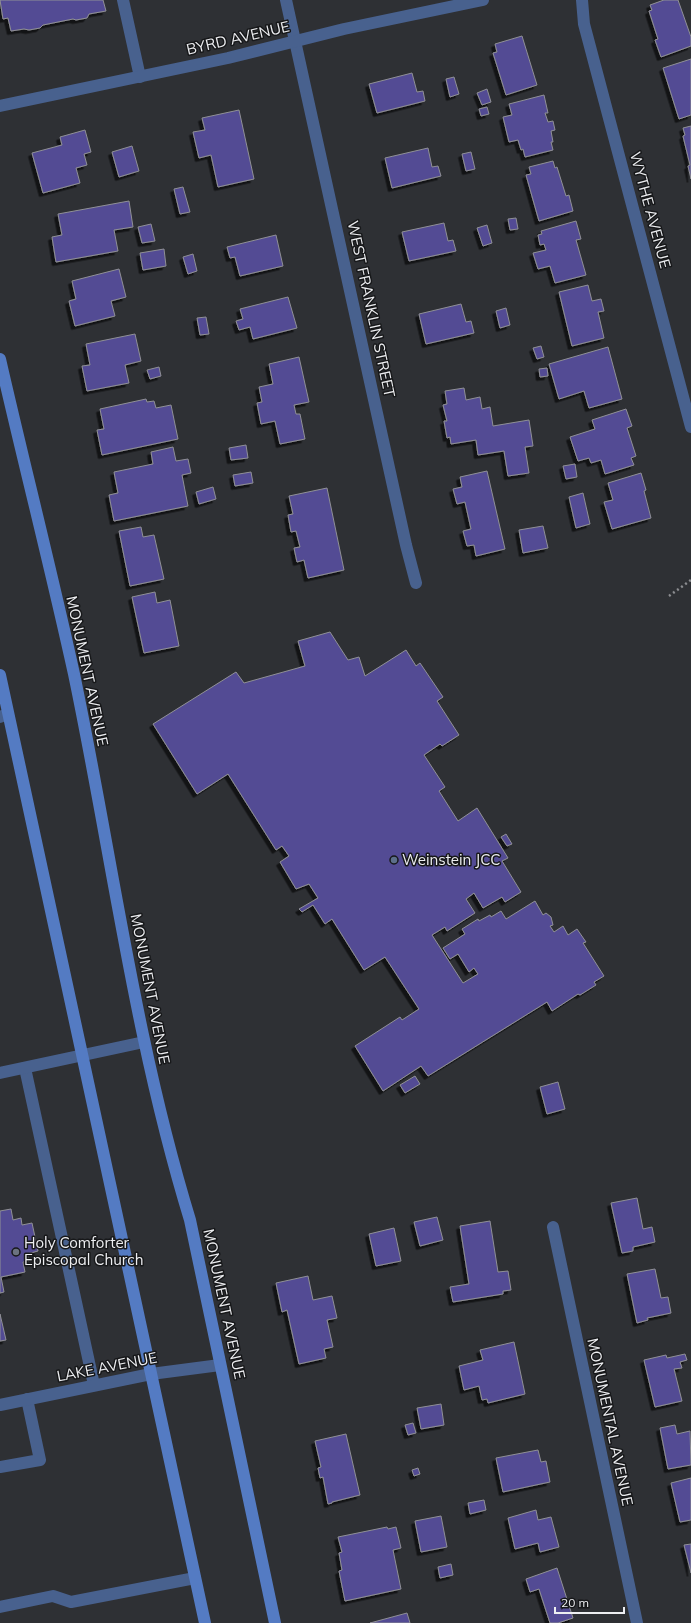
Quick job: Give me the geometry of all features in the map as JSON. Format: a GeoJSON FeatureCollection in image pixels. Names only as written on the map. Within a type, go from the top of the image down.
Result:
{"type":"FeatureCollection","features":[{"type":"Feature","properties":{"kind":"street"},"geometry":{"type":"LineString","coordinates":[[123,0],[140,76]]}},
{"type":"Feature","properties":{"kind":"street","name":"WEST FRANKLIN STREET"},"geometry":{"type":"LineString","coordinates":[[286,0],[294,42],[406,545],[416,583]]}},
{"type":"Feature","properties":{"kind":"street","name":"BYRD AVENUE"},"geometry":{"type":"LineString","coordinates":[[0,106],[228,58],[344,29],[483,0]]}},
{"type":"Feature","properties":{"kind":"street","name":"WYTHE AVENUE"},"geometry":{"type":"LineString","coordinates":[[582,0],[584,24],[691,427]]}},
{"type":"Feature","properties":{"kind":"street","name":"MONUMENT AVENUE"},"geometry":{"type":"LineString","coordinates":[[0,359],[74,674],[134,994],[154,1091],[173,1165],[190,1220],[275,1623]]}},
{"type":"Feature","properties":{"kind":"street"},"geometry":{"type":"LineString","coordinates":[[0,675],[4,716],[82,1055],[205,1623]]}},
{"type":"Feature","properties":{"kind":"street"},"geometry":{"type":"LineString","coordinates":[[0,1073],[144,1042]]}},
{"type":"Feature","properties":{"kind":"street"},"geometry":{"type":"LineString","coordinates":[[25,1068],[94,1385]]}},
{"type":"Feature","properties":{"kind":"street","name":"MONUMENTAL AVENUE"},"geometry":{"type":"LineString","coordinates":[[553,1227],[637,1623]]}},
{"type":"Feature","properties":{"kind":"street","name":"LAKE AVENUE"},"geometry":{"type":"LineString","coordinates":[[0,1405],[151,1374],[220,1365]]}},
{"type":"Feature","properties":{"kind":"street"},"geometry":{"type":"LineString","coordinates":[[0,1468],[40,1460],[27,1399]]}},
{"type":"Feature","properties":{"kind":"street"},"geometry":{"type":"LineString","coordinates":[[0,1607],[52,1596],[71,1602],[195,1578]]}},
{"type":"Feature","properties":{"kind":"path"},"geometry":{"type":"LineString","coordinates":[[668,596],[691,580]]}},
{"type":"Feature","properties":{"kind":"building"},"geometry":{"type":"Polygon","coordinates":[[[0,0],[103,0],[106,11],[89,14],[87,18],[76,20],[73,19],[43,25],[40,28],[11,31],[8,18],[3,19],[0,0]]]}},
{"type":"Feature","properties":{"kind":"building"},"geometry":{"type":"Polygon","coordinates":[[[664,0],[678,0],[691,37],[691,46],[661,57],[655,40],[658,39],[649,11],[652,10],[650,5],[664,0]]]}},
{"type":"Feature","properties":{"kind":"building"},"geometry":{"type":"Polygon","coordinates":[[[522,36],[537,85],[506,95],[493,53],[497,52],[495,44],[522,36]]]}},
{"type":"Feature","properties":{"kind":"building"},"geometry":{"type":"Polygon","coordinates":[[[691,59],[691,115],[679,119],[663,68],[691,59]]]}},
{"type":"Feature","properties":{"kind":"building"},"geometry":{"type":"Polygon","coordinates":[[[412,73],[417,92],[423,91],[425,101],[377,113],[369,84],[412,73]]]}},
{"type":"Feature","properties":{"kind":"building"},"geometry":{"type":"Polygon","coordinates":[[[454,77],[459,94],[450,97],[446,79],[454,77]]]}},
{"type":"Feature","properties":{"kind":"building"},"geometry":{"type":"Polygon","coordinates":[[[487,89],[491,102],[482,105],[477,93],[487,89]]]}},
{"type":"Feature","properties":{"kind":"building"},"geometry":{"type":"Polygon","coordinates":[[[544,95],[548,113],[545,113],[548,122],[553,121],[555,130],[551,131],[553,150],[525,157],[518,140],[509,142],[503,117],[512,115],[509,104],[544,95]]]}},
{"type":"Feature","properties":{"kind":"building"},"geometry":{"type":"Polygon","coordinates":[[[487,107],[489,114],[481,116],[479,109],[487,107]]]}},
{"type":"Feature","properties":{"kind":"building"},"geometry":{"type":"Polygon","coordinates":[[[239,110],[254,179],[218,187],[211,155],[199,158],[193,132],[205,130],[202,118],[239,110]]]}},
{"type":"Feature","properties":{"kind":"building"},"geometry":{"type":"Polygon","coordinates":[[[691,126],[691,179],[688,166],[690,165],[683,136],[685,135],[683,128],[691,126]]]}},
{"type":"Feature","properties":{"kind":"building"},"geometry":{"type":"Polygon","coordinates":[[[85,130],[91,152],[84,154],[87,165],[76,168],[80,183],[43,193],[32,153],[62,145],[60,137],[85,130]]]}},
{"type":"Feature","properties":{"kind":"building"},"geometry":{"type":"Polygon","coordinates":[[[132,146],[139,171],[119,177],[112,152],[132,146]]]}},
{"type":"Feature","properties":{"kind":"building"},"geometry":{"type":"Polygon","coordinates":[[[428,148],[432,167],[438,166],[441,176],[392,188],[385,158],[428,148]]]}},
{"type":"Feature","properties":{"kind":"building"},"geometry":{"type":"Polygon","coordinates":[[[471,152],[475,169],[466,171],[462,154],[471,152]]]}},
{"type":"Feature","properties":{"kind":"building"},"geometry":{"type":"Polygon","coordinates":[[[553,161],[555,168],[557,167],[566,196],[569,195],[573,211],[539,221],[526,175],[531,174],[529,167],[553,161]]]}},
{"type":"Feature","properties":{"kind":"building"},"geometry":{"type":"Polygon","coordinates":[[[183,187],[190,212],[180,214],[174,189],[183,187]]]}},
{"type":"Feature","properties":{"kind":"building"},"geometry":{"type":"Polygon","coordinates":[[[129,201],[133,227],[114,230],[118,251],[56,262],[52,237],[62,235],[58,214],[129,201]]]}},
{"type":"Feature","properties":{"kind":"building"},"geometry":{"type":"Polygon","coordinates":[[[516,218],[518,229],[510,230],[508,219],[516,218]]]}},
{"type":"Feature","properties":{"kind":"building"},"geometry":{"type":"Polygon","coordinates":[[[576,221],[581,239],[576,240],[586,275],[555,283],[550,266],[538,269],[533,253],[546,250],[544,244],[540,245],[538,235],[542,234],[541,231],[576,221]]]}},
{"type":"Feature","properties":{"kind":"building"},"geometry":{"type":"Polygon","coordinates":[[[444,223],[448,241],[453,240],[456,251],[409,261],[402,232],[444,223]]]}},
{"type":"Feature","properties":{"kind":"building"},"geometry":{"type":"Polygon","coordinates":[[[151,224],[155,241],[142,243],[138,227],[151,224]]]}},
{"type":"Feature","properties":{"kind":"building"},"geometry":{"type":"Polygon","coordinates":[[[487,225],[492,243],[483,246],[477,228],[487,225]]]}},
{"type":"Feature","properties":{"kind":"building"},"geometry":{"type":"Polygon","coordinates":[[[276,235],[283,266],[240,276],[235,257],[230,258],[227,247],[276,235]]]}},
{"type":"Feature","properties":{"kind":"building"},"geometry":{"type":"Polygon","coordinates":[[[164,249],[166,266],[143,270],[140,253],[164,249]]]}},
{"type":"Feature","properties":{"kind":"building"},"geometry":{"type":"Polygon","coordinates":[[[193,254],[197,271],[188,274],[183,257],[193,254]]]}},
{"type":"Feature","properties":{"kind":"building"},"geometry":{"type":"Polygon","coordinates":[[[119,269],[126,297],[111,301],[115,316],[75,326],[69,301],[76,299],[72,281],[119,269]]]}},
{"type":"Feature","properties":{"kind":"building"},"geometry":{"type":"Polygon","coordinates":[[[588,285],[592,301],[601,299],[604,311],[598,312],[604,338],[572,346],[559,292],[588,285]]]}},
{"type":"Feature","properties":{"kind":"building"},"geometry":{"type":"Polygon","coordinates":[[[288,297],[297,328],[253,339],[250,327],[239,330],[236,321],[243,319],[240,309],[288,297]]]}},
{"type":"Feature","properties":{"kind":"building"},"geometry":{"type":"Polygon","coordinates":[[[461,304],[466,322],[471,321],[474,333],[426,344],[419,314],[461,304]]]}},
{"type":"Feature","properties":{"kind":"building"},"geometry":{"type":"Polygon","coordinates":[[[506,308],[510,325],[500,328],[496,311],[506,308]]]}},
{"type":"Feature","properties":{"kind":"building"},"geometry":{"type":"Polygon","coordinates":[[[206,317],[209,334],[200,335],[197,318],[206,317]]]}},
{"type":"Feature","properties":{"kind":"building"},"geometry":{"type":"Polygon","coordinates":[[[135,334],[141,361],[125,365],[129,383],[87,391],[82,366],[90,365],[86,344],[135,334]]]}},
{"type":"Feature","properties":{"kind":"building"},"geometry":{"type":"Polygon","coordinates":[[[541,346],[544,357],[537,359],[533,348],[541,346]]]}},
{"type":"Feature","properties":{"kind":"building"},"geometry":{"type":"Polygon","coordinates":[[[608,347],[622,399],[589,408],[584,391],[559,399],[549,364],[608,347]]]}},
{"type":"Feature","properties":{"kind":"building"},"geometry":{"type":"Polygon","coordinates":[[[299,357],[309,402],[294,405],[296,414],[300,414],[305,439],[280,444],[275,421],[261,424],[257,403],[262,402],[259,387],[273,384],[269,364],[299,357]]]}},
{"type":"Feature","properties":{"kind":"building"},"geometry":{"type":"Polygon","coordinates":[[[159,367],[161,376],[150,379],[147,370],[159,367]]]}},
{"type":"Feature","properties":{"kind":"building"},"geometry":{"type":"Polygon","coordinates":[[[547,368],[548,376],[540,377],[539,369],[547,368]]]}},
{"type":"Feature","properties":{"kind":"building"},"geometry":{"type":"Polygon","coordinates":[[[464,388],[466,400],[480,397],[482,409],[490,407],[493,426],[529,420],[533,446],[525,447],[529,473],[508,476],[504,451],[478,455],[476,440],[451,444],[450,437],[447,438],[444,421],[447,421],[443,405],[447,404],[445,391],[464,388]]]}},
{"type":"Feature","properties":{"kind":"building"},"geometry":{"type":"Polygon","coordinates":[[[146,399],[147,402],[154,401],[156,408],[171,405],[178,439],[102,455],[97,430],[104,429],[100,409],[146,399]]]}},
{"type":"Feature","properties":{"kind":"building"},"geometry":{"type":"Polygon","coordinates":[[[626,409],[632,426],[627,428],[636,456],[631,458],[634,465],[605,474],[601,460],[591,463],[589,458],[578,461],[570,437],[595,429],[592,420],[626,409]]]}},
{"type":"Feature","properties":{"kind":"building"},"geometry":{"type":"Polygon","coordinates":[[[246,445],[248,458],[231,460],[229,448],[246,445]]]}},
{"type":"Feature","properties":{"kind":"building"},"geometry":{"type":"Polygon","coordinates":[[[173,447],[176,461],[188,459],[191,473],[182,475],[188,506],[114,521],[109,495],[118,493],[114,472],[153,464],[151,452],[173,447]]]}},
{"type":"Feature","properties":{"kind":"building"},"geometry":{"type":"Polygon","coordinates":[[[575,464],[577,477],[566,479],[563,466],[575,464]]]}},
{"type":"Feature","properties":{"kind":"building"},"geometry":{"type":"Polygon","coordinates":[[[487,471],[505,549],[476,556],[474,545],[467,546],[463,531],[471,529],[465,502],[457,504],[453,489],[462,487],[460,477],[487,471]]]}},
{"type":"Feature","properties":{"kind":"building"},"geometry":{"type":"Polygon","coordinates":[[[251,472],[253,483],[235,486],[233,475],[251,472]]]}},
{"type":"Feature","properties":{"kind":"building"},"geometry":{"type":"Polygon","coordinates":[[[641,473],[651,518],[612,529],[604,502],[613,500],[608,483],[641,473]]]}},
{"type":"Feature","properties":{"kind":"building"},"geometry":{"type":"Polygon","coordinates":[[[213,487],[216,499],[199,504],[196,492],[213,487]]]}},
{"type":"Feature","properties":{"kind":"building"},"geometry":{"type":"Polygon","coordinates":[[[327,488],[344,570],[308,578],[304,560],[297,562],[294,548],[300,547],[296,531],[291,532],[288,515],[293,514],[289,496],[327,488]]]}},
{"type":"Feature","properties":{"kind":"building"},"geometry":{"type":"Polygon","coordinates":[[[583,493],[590,524],[576,528],[569,497],[583,493]]]}},
{"type":"Feature","properties":{"kind":"building"},"geometry":{"type":"Polygon","coordinates":[[[543,526],[548,548],[523,553],[519,530],[543,526]]]}},
{"type":"Feature","properties":{"kind":"building"},"geometry":{"type":"Polygon","coordinates":[[[141,527],[143,537],[154,535],[164,579],[130,586],[119,531],[141,527]]]}},
{"type":"Feature","properties":{"kind":"building"},"geometry":{"type":"Polygon","coordinates":[[[155,592],[157,603],[170,600],[179,646],[144,653],[132,597],[155,592]]]}},
{"type":"Feature","properties":{"kind":"building","name":"Weinstein JCC"},"geometry":{"type":"Polygon","coordinates":[[[330,632],[348,660],[359,657],[365,676],[406,650],[416,666],[420,663],[443,697],[437,701],[459,735],[442,746],[440,744],[424,755],[445,787],[439,791],[458,821],[477,808],[508,858],[502,861],[521,892],[505,902],[502,897],[483,908],[474,893],[466,899],[475,913],[447,931],[445,927],[432,935],[463,983],[478,974],[474,968],[469,972],[458,954],[450,959],[443,948],[465,934],[462,929],[478,919],[479,921],[490,915],[491,917],[501,911],[506,919],[535,901],[543,915],[546,913],[551,917],[553,925],[550,926],[554,932],[563,926],[568,935],[577,929],[586,942],[583,943],[604,976],[594,982],[596,985],[580,995],[578,994],[552,1011],[547,1002],[428,1076],[421,1066],[383,1091],[355,1046],[400,1017],[402,1020],[419,1009],[385,957],[364,970],[332,919],[325,924],[313,905],[302,912],[299,909],[318,898],[309,884],[296,889],[280,862],[289,856],[282,846],[276,850],[228,774],[197,794],[153,724],[236,672],[244,683],[305,666],[298,641],[330,632]]]}},
{"type":"Feature","properties":{"kind":"building"},"geometry":{"type":"Polygon","coordinates":[[[506,834],[512,844],[507,846],[501,837],[506,834]]]}},
{"type":"Feature","properties":{"kind":"building"},"geometry":{"type":"Polygon","coordinates":[[[415,1076],[420,1084],[405,1093],[400,1085],[415,1076]]]}},
{"type":"Feature","properties":{"kind":"building"},"geometry":{"type":"Polygon","coordinates":[[[558,1082],[565,1109],[547,1114],[540,1087],[558,1082]]]}},
{"type":"Feature","properties":{"kind":"building"},"geometry":{"type":"Polygon","coordinates":[[[637,1198],[643,1229],[652,1227],[655,1242],[633,1247],[633,1251],[622,1253],[611,1203],[637,1198]]]}},
{"type":"Feature","properties":{"kind":"building","name":"Holy Comforter Episcopal Church"},"geometry":{"type":"Polygon","coordinates":[[[11,1209],[13,1220],[21,1218],[22,1225],[32,1223],[38,1251],[27,1254],[29,1261],[23,1262],[25,1272],[1,1277],[4,1292],[0,1293],[0,1211],[11,1209]]]}},
{"type":"Feature","properties":{"kind":"building"},"geometry":{"type":"Polygon","coordinates":[[[437,1217],[443,1240],[420,1246],[414,1222],[437,1217]]]}},
{"type":"Feature","properties":{"kind":"building"},"geometry":{"type":"Polygon","coordinates":[[[490,1221],[498,1272],[508,1271],[511,1290],[503,1291],[503,1294],[453,1302],[450,1287],[469,1284],[460,1226],[490,1221]]]}},
{"type":"Feature","properties":{"kind":"building"},"geometry":{"type":"Polygon","coordinates":[[[394,1228],[401,1261],[376,1266],[369,1234],[394,1228]]]}},
{"type":"Feature","properties":{"kind":"building"},"geometry":{"type":"Polygon","coordinates":[[[655,1269],[661,1298],[668,1297],[671,1313],[647,1318],[648,1320],[637,1323],[627,1274],[655,1269]]]}},
{"type":"Feature","properties":{"kind":"building"},"geometry":{"type":"Polygon","coordinates":[[[308,1276],[313,1300],[332,1296],[337,1318],[327,1320],[333,1347],[324,1349],[326,1358],[299,1364],[287,1310],[282,1312],[276,1283],[308,1276]]]}},
{"type":"Feature","properties":{"kind":"building"},"geometry":{"type":"Polygon","coordinates":[[[0,1314],[6,1340],[0,1341],[0,1314]]]}},
{"type":"Feature","properties":{"kind":"building"},"geometry":{"type":"Polygon","coordinates":[[[514,1342],[525,1394],[488,1403],[487,1399],[482,1400],[479,1386],[464,1390],[459,1366],[483,1360],[480,1350],[514,1342]]]}},
{"type":"Feature","properties":{"kind":"building"},"geometry":{"type":"Polygon","coordinates":[[[685,1354],[687,1360],[680,1362],[682,1368],[674,1369],[682,1401],[655,1407],[644,1360],[666,1355],[667,1358],[685,1354]]]}},
{"type":"Feature","properties":{"kind":"building"},"geometry":{"type":"Polygon","coordinates":[[[441,1404],[444,1425],[421,1429],[417,1408],[441,1404]]]}},
{"type":"Feature","properties":{"kind":"building"},"geometry":{"type":"Polygon","coordinates":[[[413,1423],[416,1433],[408,1435],[405,1425],[413,1423]]]}},
{"type":"Feature","properties":{"kind":"building"},"geometry":{"type":"Polygon","coordinates":[[[675,1425],[677,1434],[690,1431],[691,1465],[668,1469],[660,1428],[675,1425]]]}},
{"type":"Feature","properties":{"kind":"building"},"geometry":{"type":"Polygon","coordinates":[[[346,1434],[360,1495],[328,1504],[323,1477],[320,1478],[318,1468],[321,1467],[315,1441],[346,1434]]]}},
{"type":"Feature","properties":{"kind":"building"},"geometry":{"type":"Polygon","coordinates":[[[538,1450],[541,1462],[546,1461],[550,1482],[503,1492],[496,1458],[538,1450]]]}},
{"type":"Feature","properties":{"kind":"building"},"geometry":{"type":"Polygon","coordinates":[[[418,1468],[420,1474],[414,1476],[412,1470],[418,1468]]]}},
{"type":"Feature","properties":{"kind":"building"},"geometry":{"type":"Polygon","coordinates":[[[691,1478],[691,1520],[680,1522],[671,1483],[691,1478]]]}},
{"type":"Feature","properties":{"kind":"building"},"geometry":{"type":"Polygon","coordinates":[[[484,1500],[486,1510],[470,1514],[468,1503],[484,1500]]]}},
{"type":"Feature","properties":{"kind":"building"},"geometry":{"type":"Polygon","coordinates":[[[536,1510],[538,1520],[551,1517],[559,1547],[540,1552],[538,1543],[515,1549],[508,1518],[536,1510]]]}},
{"type":"Feature","properties":{"kind":"building"},"geometry":{"type":"Polygon","coordinates":[[[441,1516],[447,1547],[421,1552],[415,1521],[441,1516]]]}},
{"type":"Feature","properties":{"kind":"building"},"geometry":{"type":"Polygon","coordinates":[[[387,1527],[388,1529],[396,1527],[401,1548],[393,1550],[401,1589],[345,1601],[339,1571],[342,1570],[339,1553],[342,1552],[338,1537],[387,1527]]]}},
{"type":"Feature","properties":{"kind":"building"},"geometry":{"type":"Polygon","coordinates":[[[691,1544],[691,1573],[684,1545],[691,1544]]]}},
{"type":"Feature","properties":{"kind":"building"},"geometry":{"type":"Polygon","coordinates":[[[451,1564],[453,1575],[440,1578],[438,1567],[451,1564]]]}},
{"type":"Feature","properties":{"kind":"building"},"geometry":{"type":"Polygon","coordinates":[[[557,1568],[573,1618],[558,1623],[550,1623],[539,1589],[530,1592],[526,1579],[557,1568]]]}},
{"type":"Feature","properties":{"kind":"building"},"geometry":{"type":"Polygon","coordinates":[[[407,1613],[410,1623],[370,1623],[407,1613]]]}},
{"type":"Feature","properties":{"kind":"place","name":"Weinstein JCC"},"geometry":{"type":"Point","coordinates":[394,860]}},
{"type":"Feature","properties":{"kind":"place","name":"Holy Comforter Episcopal Church"},"geometry":{"type":"Point","coordinates":[16,1252]}}]}
